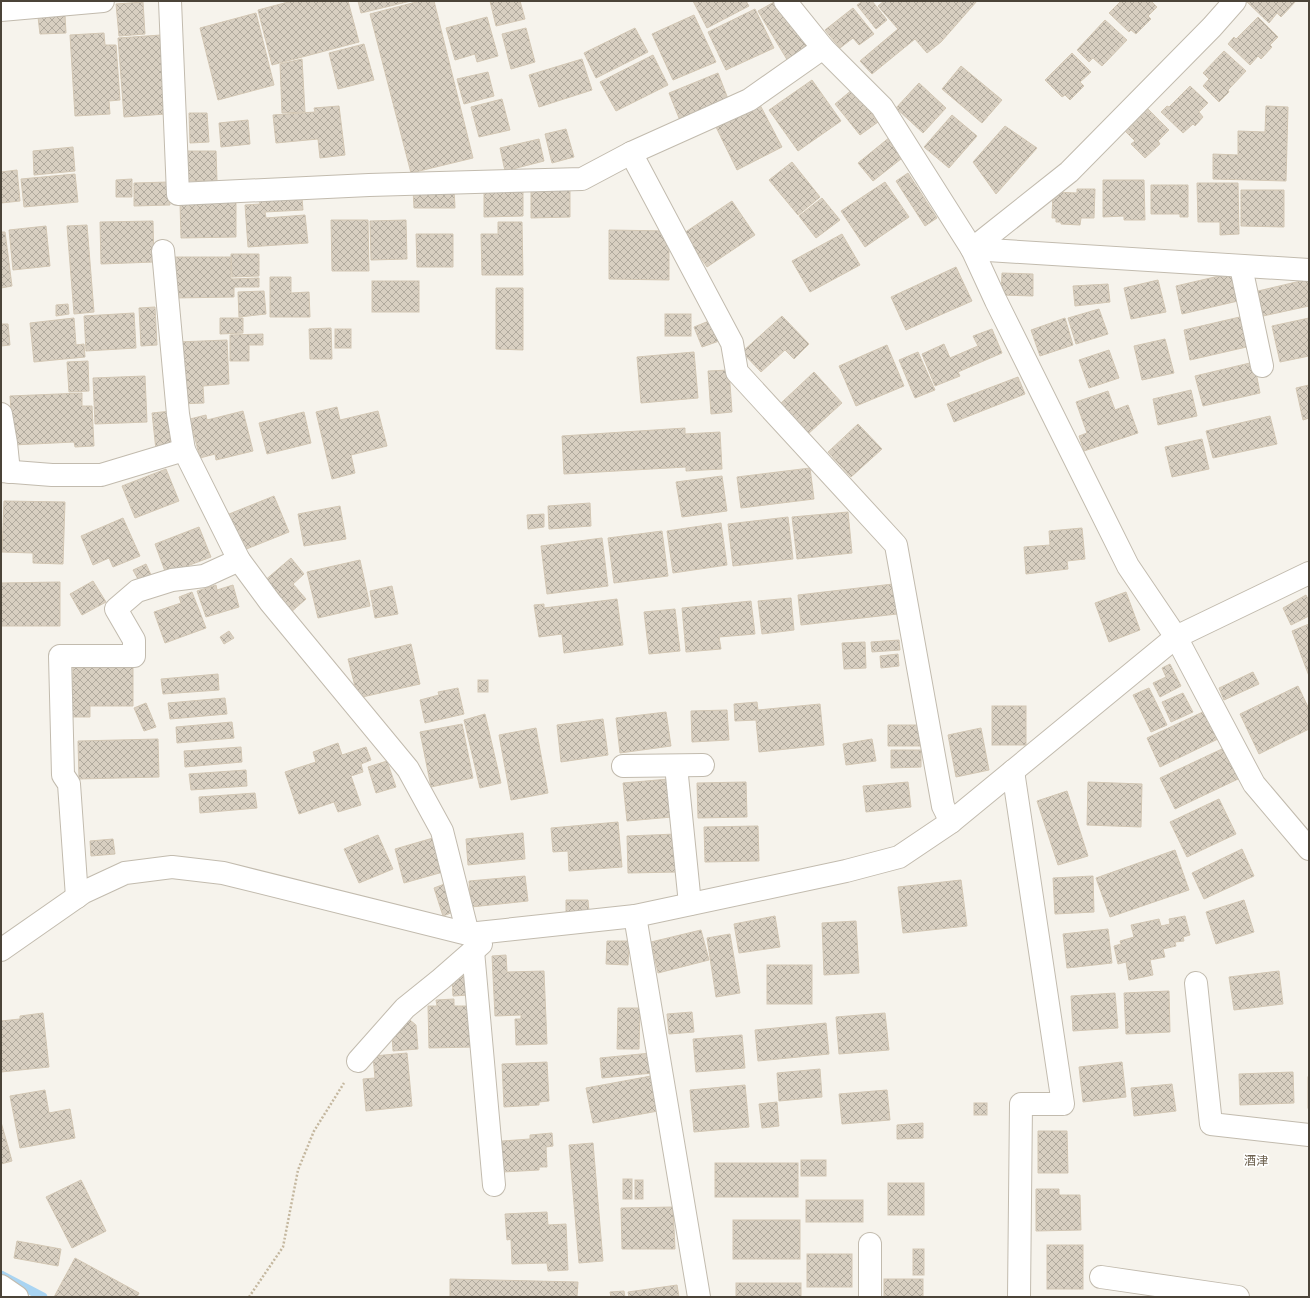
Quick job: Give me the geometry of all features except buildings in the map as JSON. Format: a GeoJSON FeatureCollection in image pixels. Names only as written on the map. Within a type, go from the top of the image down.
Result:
{"type":"FeatureCollection","features":[{"type":"Feature","properties":{"kind":"street"},"geometry":{"type":"LineString","coordinates":[[1,10],[103,1]]}},
{"type":"Feature","properties":{"kind":"street"},"geometry":{"type":"LineString","coordinates":[[170,1],[178,194],[369,185],[582,179],[631,153],[749,100],[822,48]]}},
{"type":"Feature","properties":{"kind":"street"},"geometry":{"type":"LineString","coordinates":[[785,1],[822,48],[882,107],[972,249],[996,301],[1128,566],[1176,637],[1254,784],[1309,848]]}},
{"type":"Feature","properties":{"kind":"street"},"geometry":{"type":"LineString","coordinates":[[972,249],[1069,172],[1212,27],[1234,1]]}},
{"type":"Feature","properties":{"kind":"street"},"geometry":{"type":"LineString","coordinates":[[631,153],[732,343],[737,372],[896,545],[943,806],[951,822]]}},
{"type":"Feature","properties":{"kind":"street"},"geometry":{"type":"LineString","coordinates":[[972,249],[1309,270]]}},
{"type":"Feature","properties":{"kind":"street"},"geometry":{"type":"LineString","coordinates":[[163,251],[178,414],[184,450],[239,560],[270,602],[408,769],[442,830],[470,943],[494,1185]]}},
{"type":"Feature","properties":{"kind":"street"},"geometry":{"type":"LineString","coordinates":[[1241,266],[1262,366]]}},
{"type":"Feature","properties":{"kind":"street"},"geometry":{"type":"LineString","coordinates":[[1,414],[6,443],[5,471],[52,475],[101,475],[184,450]]}},
{"type":"Feature","properties":{"kind":"street"},"geometry":{"type":"LineString","coordinates":[[77,897],[69,784],[63,775],[60,656],[134,656],[134,640],[116,608],[137,592],[172,580],[204,576],[239,560]]}},
{"type":"Feature","properties":{"kind":"street"},"geometry":{"type":"LineString","coordinates":[[358,1061],[405,1008],[470,943],[496,931],[636,916],[846,871],[899,857],[951,822],[1176,637],[1309,573]]}},
{"type":"Feature","properties":{"kind":"street"},"geometry":{"type":"LineString","coordinates":[[623,766],[703,765]]}},
{"type":"Feature","properties":{"kind":"street"},"geometry":{"type":"LineString","coordinates":[[676,766],[690,904]]}},
{"type":"Feature","properties":{"kind":"street"},"geometry":{"type":"LineString","coordinates":[[1013,770],[1064,1104],[1021,1104],[1019,1297]]}},
{"type":"Feature","properties":{"kind":"street"},"geometry":{"type":"LineString","coordinates":[[1,950],[77,897],[125,874],[172,867],[223,872],[470,943]]}},
{"type":"Feature","properties":{"kind":"street"},"geometry":{"type":"LineString","coordinates":[[636,916],[699,1297]]}},
{"type":"Feature","properties":{"kind":"street"},"geometry":{"type":"LineString","coordinates":[[1196,983],[1211,1124],[1309,1135]]}},
{"type":"Feature","properties":{"kind":"street"},"geometry":{"type":"LineString","coordinates":[[870,1244],[870,1297]]}},
{"type":"Feature","properties":{"kind":"street"},"geometry":{"type":"LineString","coordinates":[[1101,1277],[1238,1297]]}},
{"type":"Feature","properties":{"kind":"street"},"geometry":{"type":"LineString","coordinates":[[1,1286],[17,1297]]}},
{"type":"Feature","properties":{"kind":"path"},"geometry":{"type":"LineString","coordinates":[[249,1297],[283,1247],[298,1170],[314,1131],[358,1061]]}},
{"type":"Feature","properties":{"kind":"waterway"},"geometry":{"type":"LineString","coordinates":[[1,1275],[43,1297]]}},
{"type":"Feature","properties":{"kind":"district","name":"酒津"},"geometry":{"type":"Point","coordinates":[1256,1161]}}]}
